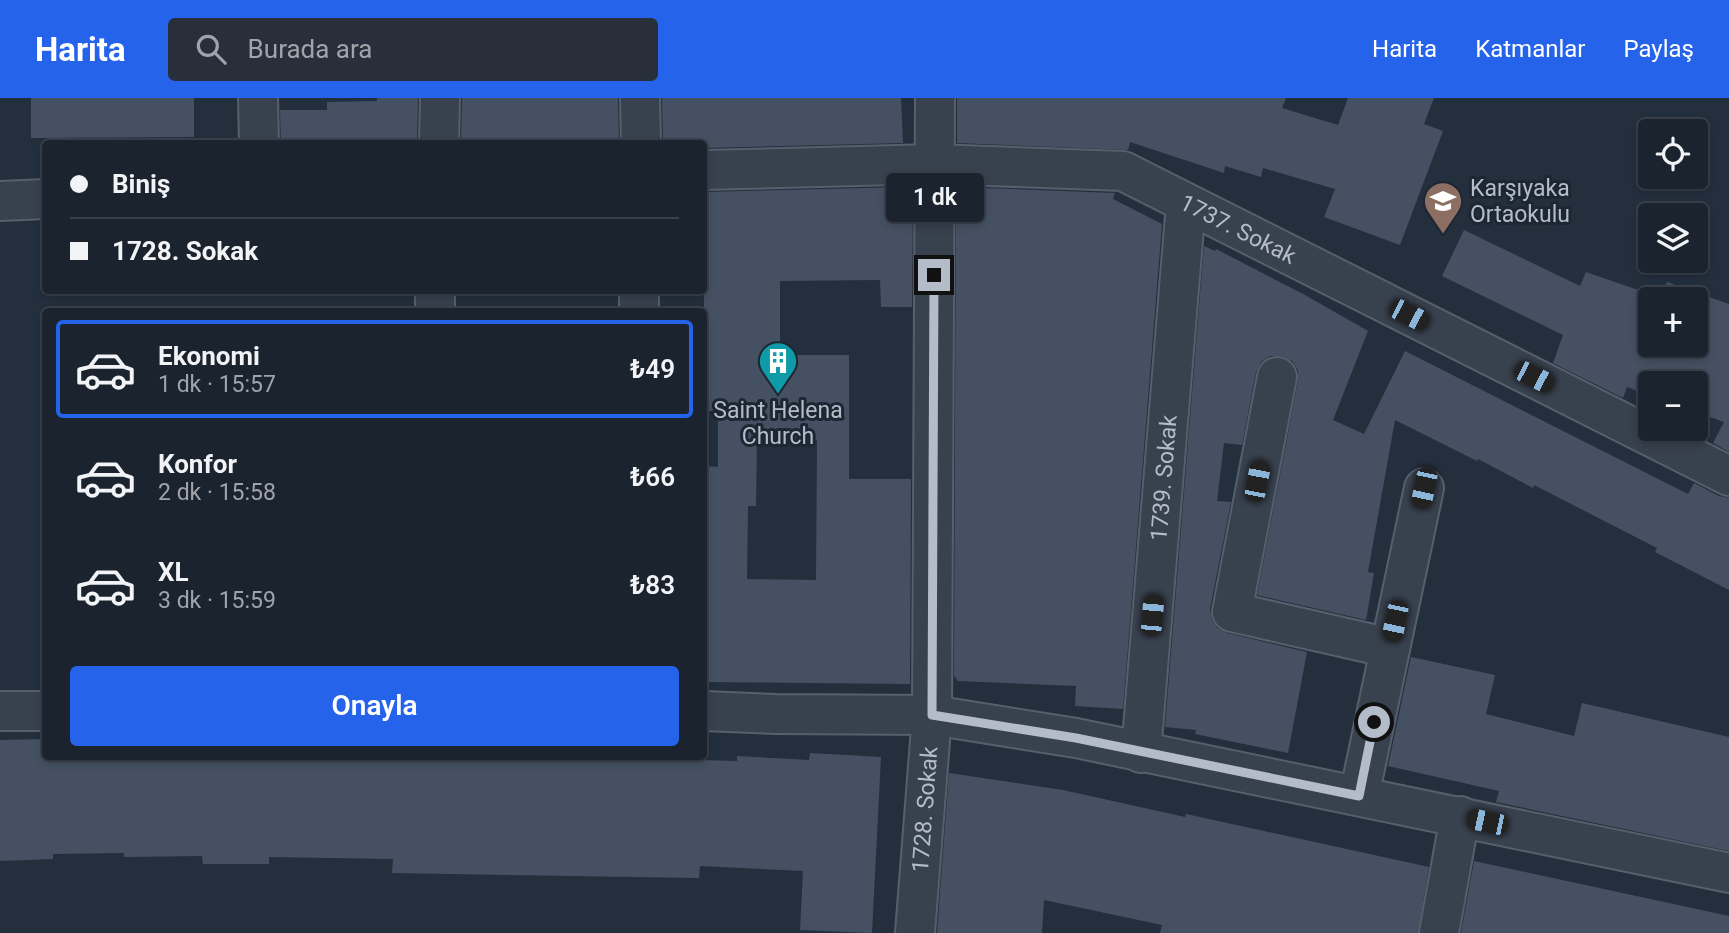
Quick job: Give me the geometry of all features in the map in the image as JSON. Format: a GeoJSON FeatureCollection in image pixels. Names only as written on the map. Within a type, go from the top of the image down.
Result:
{"type":"FeatureCollection","features":[{"type":"Feature","properties":{"kind":"street"},"geometry":{"type":"LineString","coordinates":[[258,98],[259,140]]}},
{"type":"Feature","properties":{"kind":"street"},"geometry":{"type":"LineString","coordinates":[[439,140],[440,98]]}},
{"type":"Feature","properties":{"kind":"street"},"geometry":{"type":"LineString","coordinates":[[640,98],[641,140]]}},
{"type":"Feature","properties":{"kind":"street","name":"1728. Sokak"},"geometry":{"type":"LineString","coordinates":[[915,933],[932,715],[935,98]]}},
{"type":"Feature","properties":{"kind":"street","name":"1737. Sokak"},"geometry":{"type":"LineString","coordinates":[[707,170],[934,164],[1123,171],[1729,476]]}},
{"type":"Feature","properties":{"kind":"street"},"geometry":{"type":"LineString","coordinates":[[0,201],[42,199]]}},
{"type":"Feature","properties":{"kind":"street","name":"1739. Sokak"},"geometry":{"type":"LineString","coordinates":[[1141,753],[1186,203]]}},
{"type":"Feature","properties":{"kind":"street"},"geometry":{"type":"LineString","coordinates":[[1277,377],[1232,612],[1390,648]]}},
{"type":"Feature","properties":{"kind":"street"},"geometry":{"type":"LineString","coordinates":[[1359,796],[1424,488]]}},
{"type":"Feature","properties":{"kind":"street"},"geometry":{"type":"LineString","coordinates":[[0,711],[42,711]]}},
{"type":"Feature","properties":{"kind":"street"},"geometry":{"type":"LineString","coordinates":[[707,711],[776,715],[932,715],[1076,738],[1729,873]]}},
{"type":"Feature","properties":{"kind":"street"},"geometry":{"type":"LineString","coordinates":[[1439,933],[1460,816]]}},
{"type":"Feature","properties":{"kind":"building"},"geometry":{"type":"Polygon","coordinates":[[[31,98],[194,98],[194,137],[31,138],[31,98]]]}},
{"type":"Feature","properties":{"kind":"building"},"geometry":{"type":"Polygon","coordinates":[[[377,98],[418,98],[417,140],[281,140],[280,110],[327,110],[327,102],[377,101],[377,98]]]}},
{"type":"Feature","properties":{"kind":"building"},"geometry":{"type":"Polygon","coordinates":[[[462,98],[618,98],[619,140],[461,140],[462,98]]]}},
{"type":"Feature","properties":{"kind":"building"},"geometry":{"type":"Polygon","coordinates":[[[662,98],[901,98],[903,143],[707,148],[707,140],[663,140],[662,98]]]}},
{"type":"Feature","properties":{"kind":"building"},"geometry":{"type":"Polygon","coordinates":[[[957,98],[1286,98],[1282,108],[1338,125],[1348,98],[1434,98],[1424,124],[1443,131],[1400,245],[1324,217],[1335,189],[1263,168],[1261,177],[1225,166],[1224,173],[1130,142],[1128,150],[957,143],[957,98]]]}},
{"type":"Feature","properties":{"kind":"building"},"geometry":{"type":"Polygon","coordinates":[[[905,187],[905,193],[913,193],[912,307],[881,307],[880,280],[780,281],[780,355],[849,355],[849,479],[911,479],[910,684],[707,682],[707,466],[718,467],[718,411],[707,411],[707,308],[704,308],[704,294],[707,294],[707,192],[905,187]],[[757,440],[756,506],[748,506],[747,579],[816,580],[817,440],[757,440]]]}},
{"type":"Feature","properties":{"kind":"building"},"geometry":{"type":"Polygon","coordinates":[[[956,187],[1115,193],[1113,199],[1162,224],[1123,709],[1075,706],[1076,686],[958,681],[954,676],[956,187]]]}},
{"type":"Feature","properties":{"kind":"building"},"geometry":{"type":"Polygon","coordinates":[[[1464,230],[1580,286],[1586,272],[1638,290],[1638,357],[1708,357],[1708,297],[1729,304],[1729,452],[1713,443],[1724,422],[1708,416],[1708,371],[1638,371],[1638,391],[1627,387],[1623,398],[1553,363],[1563,335],[1442,276],[1464,230]]]}},
{"type":"Feature","properties":{"kind":"building"},"geometry":{"type":"Polygon","coordinates":[[[1204,246],[1215,251],[1216,249],[1305,295],[1368,331],[1333,420],[1364,434],[1405,351],[1688,494],[1694,483],[1719,496],[1729,498],[1729,590],[1655,552],[1657,548],[1534,485],[1533,488],[1395,420],[1368,572],[1374,573],[1366,620],[1257,595],[1298,381],[1298,370],[1292,361],[1282,356],[1270,356],[1261,362],[1256,372],[1242,445],[1224,443],[1217,501],[1231,502],[1210,609],[1217,628],[1227,633],[1307,652],[1288,753],[1195,734],[1196,730],[1165,727],[1204,246]]]}},
{"type":"Feature","properties":{"kind":"building"},"geometry":{"type":"Polygon","coordinates":[[[1667,282],[1681,287],[1665,287],[1667,282]]]}},
{"type":"Feature","properties":{"kind":"building"},"geometry":{"type":"Polygon","coordinates":[[[1411,657],[1495,675],[1486,714],[1574,736],[1582,703],[1729,737],[1729,851],[1496,802],[1499,791],[1388,766],[1411,657]]]}},
{"type":"Feature","properties":{"kind":"building"},"geometry":{"type":"Polygon","coordinates":[[[42,739],[42,760],[737,761],[737,756],[809,760],[810,753],[881,757],[872,933],[800,930],[803,871],[700,866],[699,878],[392,873],[393,859],[269,857],[269,864],[203,864],[202,856],[124,857],[124,853],[53,854],[53,859],[0,861],[0,740],[42,739]]]}},
{"type":"Feature","properties":{"kind":"building"},"geometry":{"type":"Polygon","coordinates":[[[949,773],[1063,790],[1185,817],[1186,814],[1429,867],[1418,933],[1160,933],[1162,925],[1044,900],[1042,933],[937,933],[949,773]]]}},
{"type":"Feature","properties":{"kind":"building"},"geometry":{"type":"Polygon","coordinates":[[[1474,861],[1729,916],[1729,933],[1461,933],[1474,861]]]}},
{"type":"Feature","properties":{"kind":"place","name":"Karşıyaka Ortaokulu"},"geometry":{"type":"Point","coordinates":[1443,235]}},
{"type":"Feature","properties":{"kind":"place","name":"Saint Helena Church"},"geometry":{"type":"Point","coordinates":[778,395]}},
{"type":"Feature","properties":{"kind":"route"},"geometry":{"type":"LineString","coordinates":[[934,275],[932,715],[1076,738],[1359,796],[1374,722]]}}]}
